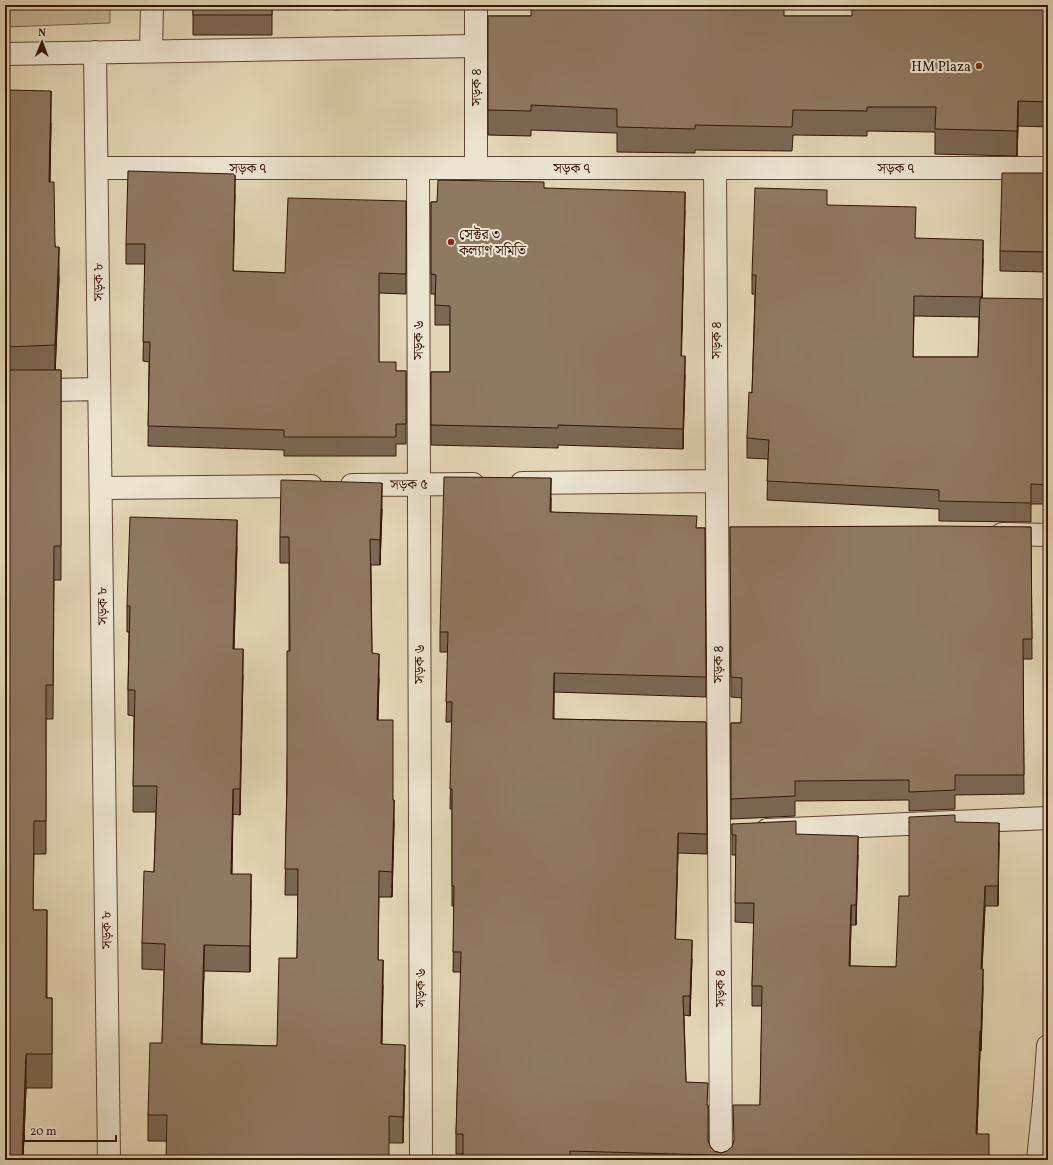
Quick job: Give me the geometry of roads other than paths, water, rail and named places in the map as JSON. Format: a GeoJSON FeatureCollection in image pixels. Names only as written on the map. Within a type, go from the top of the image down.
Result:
{"type":"FeatureCollection","features":[{"type":"Feature","properties":{"kind":"street"},"geometry":{"type":"LineString","coordinates":[[151,51],[152,5]]}},
{"type":"Feature","properties":{"kind":"street","name":"সড়ক ৪"},"geometry":{"type":"LineString","coordinates":[[476,5],[476,168]]}},
{"type":"Feature","properties":{"kind":"street"},"geometry":{"type":"LineString","coordinates":[[5,54],[476,46]]}},
{"type":"Feature","properties":{"kind":"street","name":"সড়ক ৮"},"geometry":{"type":"LineString","coordinates":[[96,52],[109,1160]]}},
{"type":"Feature","properties":{"kind":"street","name":"সড়ক ৭"},"geometry":{"type":"LineString","coordinates":[[97,168],[1048,168]]}},
{"type":"Feature","properties":{"kind":"street","name":"সড়ক ৬"},"geometry":{"type":"LineString","coordinates":[[418,168],[421,1160]]}},
{"type":"Feature","properties":{"kind":"street","name":"সড়ক ৪"},"geometry":{"type":"LineString","coordinates":[[715,168],[717,481],[725,530],[735,831],[721,1160]]}},
{"type":"Feature","properties":{"kind":"street"},"geometry":{"type":"LineString","coordinates":[[5,391],[100,389]]}},
{"type":"Feature","properties":{"kind":"street","name":"সড়ক ৫"},"geometry":{"type":"LineString","coordinates":[[101,488],[717,481]]}},
{"type":"Feature","properties":{"kind":"street"},"geometry":{"type":"LineString","coordinates":[[985,534],[1048,535]]}},
{"type":"Feature","properties":{"kind":"street"},"geometry":{"type":"LineString","coordinates":[[735,831],[1048,818]]}},
{"type":"Feature","properties":{"kind":"street"},"geometry":{"type":"LineString","coordinates":[[1038,1160],[1046,1102],[1048,1046]]}},
{"type":"Feature","properties":{"kind":"place","name":"HM Plaza"},"geometry":{"type":"Point","coordinates":[979,66]}},
{"type":"Feature","properties":{"kind":"place","name":"সেক্টর ৩ কল্যাণ সমিতি"},"geometry":{"type":"Point","coordinates":[451,242]}}]}
